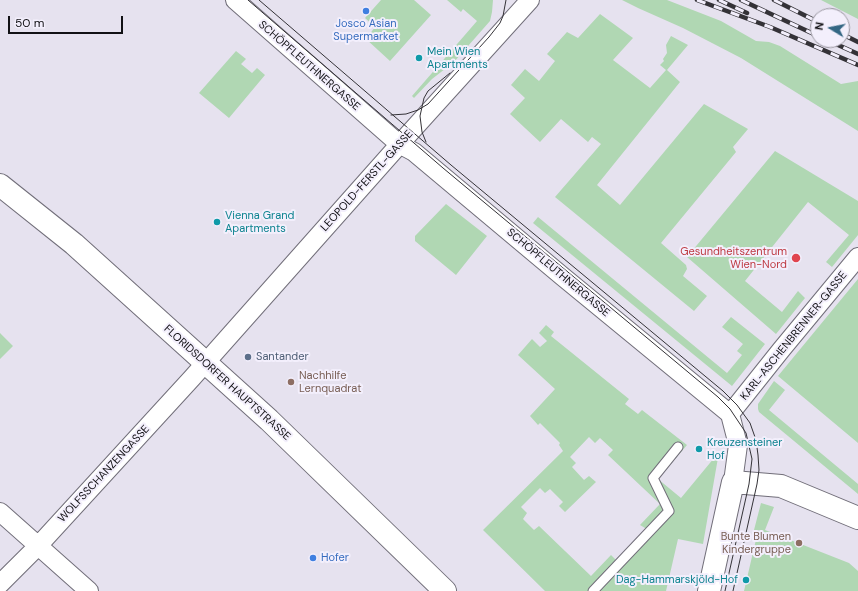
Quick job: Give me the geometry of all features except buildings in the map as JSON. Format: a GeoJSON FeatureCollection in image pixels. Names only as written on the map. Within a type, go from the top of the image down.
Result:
{"type":"FeatureCollection","features":[{"type":"Feature","properties":{"kind":"main road","name":"FLORIDSDORFER HAUPTSTRASSE"},"geometry":{"type":"LineString","coordinates":[[0,185],[74,244],[205,362],[279,430],[445,591]]}},
{"type":"Feature","properties":{"kind":"main road"},"geometry":{"type":"LineString","coordinates":[[709,591],[733,482],[781,486],[858,518]]}},
{"type":"Feature","properties":{"kind":"street","name":"SCHÖPFLEUTHNERGASSE"},"geometry":{"type":"LineString","coordinates":[[235,0],[399,144],[414,152],[730,414]]}},
{"type":"Feature","properties":{"kind":"street","name":"LEOPOLD-FERSTL-GASSE"},"geometry":{"type":"LineString","coordinates":[[205,362],[399,144],[530,0]]}},
{"type":"Feature","properties":{"kind":"street","name":"KARL-ASCHENBRENNER-GASSE"},"geometry":{"type":"LineString","coordinates":[[730,414],[858,257]]}},
{"type":"Feature","properties":{"kind":"street","name":"WOLFSSCHANZENGASSE"},"geometry":{"type":"LineString","coordinates":[[0,584],[38,546],[205,362]]}},
{"type":"Feature","properties":{"kind":"street"},"geometry":{"type":"LineString","coordinates":[[730,414],[738,445],[733,482]]}},
{"type":"Feature","properties":{"kind":"street"},"geometry":{"type":"LineString","coordinates":[[0,512],[89,591]]}},
{"type":"Feature","properties":{"kind":"lane"},"geometry":{"type":"LineString","coordinates":[[593,591],[669,511],[652,478],[678,447]]}},
{"type":"Feature","properties":{"kind":"green space"},"geometry":{"type":"Polygon","coordinates":[[[381,0],[414,0],[431,15],[390,61],[366,39],[375,27],[365,18],[381,0]]]}},
{"type":"Feature","properties":{"kind":"green space"},"geometry":{"type":"Polygon","coordinates":[[[447,0],[493,0],[490,21],[454,62],[432,79],[414,98],[412,96],[477,21],[463,9],[461,12],[447,0]]]}},
{"type":"Feature","properties":{"kind":"green space"},"geometry":{"type":"Polygon","coordinates":[[[622,0],[667,0],[721,21],[756,41],[769,42],[780,46],[841,84],[858,81],[858,131],[741,58],[683,28],[622,0]]]}},
{"type":"Feature","properties":{"kind":"green space"},"geometry":{"type":"Polygon","coordinates":[[[821,0],[858,0],[858,19],[850,15],[850,8],[837,8],[821,0]]]}},
{"type":"Feature","properties":{"kind":"green space"},"geometry":{"type":"Polygon","coordinates":[[[600,14],[633,38],[613,60],[650,88],[666,70],[660,65],[664,61],[663,59],[667,53],[666,45],[671,36],[688,45],[667,70],[680,82],[597,185],[620,205],[704,104],[748,129],[733,147],[736,152],[661,243],[686,265],[687,269],[683,276],[707,296],[694,311],[555,197],[601,144],[592,137],[588,142],[561,119],[540,142],[510,114],[525,98],[511,85],[525,69],[539,81],[555,61],[547,54],[567,32],[578,38],[600,14]]]}},
{"type":"Feature","properties":{"kind":"green space"},"geometry":{"type":"Polygon","coordinates":[[[236,51],[246,59],[241,64],[252,73],[257,68],[265,75],[229,118],[199,93],[236,51]]]}},
{"type":"Feature","properties":{"kind":"green space"},"geometry":{"type":"Polygon","coordinates":[[[775,151],[858,201],[858,235],[832,267],[826,262],[849,235],[808,202],[745,281],[782,312],[798,291],[805,298],[776,334],[687,257],[775,151]]]}},
{"type":"Feature","properties":{"kind":"green space"},"geometry":{"type":"Polygon","coordinates":[[[446,204],[487,236],[456,275],[415,241],[415,236],[446,204]]]}},
{"type":"Feature","properties":{"kind":"green space"},"geometry":{"type":"Polygon","coordinates":[[[538,217],[727,373],[742,355],[737,351],[743,344],[722,327],[731,317],[765,344],[732,386],[533,223],[538,217]]]}},
{"type":"Feature","properties":{"kind":"green space"},"geometry":{"type":"Polygon","coordinates":[[[858,279],[858,443],[778,376],[858,279]]]}},
{"type":"Feature","properties":{"kind":"green space"},"geometry":{"type":"Polygon","coordinates":[[[546,325],[554,332],[551,336],[629,399],[625,404],[638,414],[642,410],[687,445],[658,479],[681,498],[719,452],[703,544],[678,539],[666,591],[545,591],[483,530],[563,451],[559,445],[560,443],[540,423],[538,425],[530,416],[555,389],[518,355],[532,339],[540,347],[547,341],[539,333],[546,325]],[[589,437],[570,457],[576,463],[572,467],[584,480],[589,476],[596,482],[565,512],[559,506],[563,502],[550,489],[545,493],[540,488],[521,507],[527,513],[523,519],[534,530],[539,526],[591,576],[611,555],[619,563],[650,531],[640,525],[660,504],[608,455],[613,450],[600,438],[595,443],[589,437]]]}},
{"type":"Feature","properties":{"kind":"green space"},"geometry":{"type":"Polygon","coordinates":[[[0,333],[13,346],[0,359],[0,333]]]}},
{"type":"Feature","properties":{"kind":"green space"},"geometry":{"type":"Polygon","coordinates":[[[774,381],[785,390],[769,410],[858,484],[858,494],[759,412],[758,404],[774,381]]]}},
{"type":"Feature","properties":{"kind":"green space"},"geometry":{"type":"Polygon","coordinates":[[[761,503],[774,507],[765,530],[849,563],[858,571],[858,591],[744,591],[758,531],[754,530],[761,503]]]}},
{"type":"Feature","properties":{"kind":"tram line"},"geometry":{"type":"LineString","coordinates":[[248,0],[443,168],[718,397],[730,409],[746,433],[752,459],[749,484],[725,591]]}},
{"type":"Feature","properties":{"kind":"tram line"},"geometry":{"type":"LineString","coordinates":[[259,0],[451,165],[723,391],[737,405],[750,423],[756,440],[759,470],[733,591]]}},
{"type":"Feature","properties":{"kind":"tram line"},"geometry":{"type":"LineString","coordinates":[[391,115],[406,114],[418,110],[428,104],[500,23],[506,0]]}},
{"type":"Feature","properties":{"kind":"tram line"},"geometry":{"type":"LineString","coordinates":[[426,142],[422,132],[420,116],[424,98],[428,91],[450,73]]}},
{"type":"Feature","properties":{"kind":"railway"},"geometry":{"type":"LineString","coordinates":[[697,0],[770,27],[858,65]]}},
{"type":"Feature","properties":{"kind":"railway"},"geometry":{"type":"LineString","coordinates":[[719,0],[747,13]]}},
{"type":"Feature","properties":{"kind":"railway"},"geometry":{"type":"LineString","coordinates":[[741,0],[810,32]]}},
{"type":"Feature","properties":{"kind":"railway"},"geometry":{"type":"LineString","coordinates":[[774,0],[810,18]]}},
{"type":"Feature","properties":{"kind":"railway"},"geometry":{"type":"LineString","coordinates":[[850,38],[858,42]]}},
{"type":"Feature","properties":{"kind":"railway"},"geometry":{"type":"LineString","coordinates":[[845,48],[858,54]]}},
{"type":"Feature","properties":{"kind":"place","name":"Josco Asian Supermarket"},"geometry":{"type":"Point","coordinates":[366,11]}},
{"type":"Feature","properties":{"kind":"place","name":"Mein Wien Apartments"},"geometry":{"type":"Point","coordinates":[419,58]}},
{"type":"Feature","properties":{"kind":"place","name":"Vienna Grand Apartments"},"geometry":{"type":"Point","coordinates":[217,222]}},
{"type":"Feature","properties":{"kind":"place","name":"Gesundheitszentrum Wien-Nord"},"geometry":{"type":"Point","coordinates":[796,258]}},
{"type":"Feature","properties":{"kind":"place","name":"Santander"},"geometry":{"type":"Point","coordinates":[248,357]}},
{"type":"Feature","properties":{"kind":"place","name":"Nachhilfe Lernquadrat"},"geometry":{"type":"Point","coordinates":[291,382]}},
{"type":"Feature","properties":{"kind":"place","name":"Kreuzensteiner Hof"},"geometry":{"type":"Point","coordinates":[699,449]}},
{"type":"Feature","properties":{"kind":"place","name":"Bunte Blumen Kindergruppe"},"geometry":{"type":"Point","coordinates":[799,543]}},
{"type":"Feature","properties":{"kind":"place","name":"Hofer"},"geometry":{"type":"Point","coordinates":[313,558]}},
{"type":"Feature","properties":{"kind":"place","name":"Dag-Hammarskjöld-Hof"},"geometry":{"type":"Point","coordinates":[746,580]}}]}
